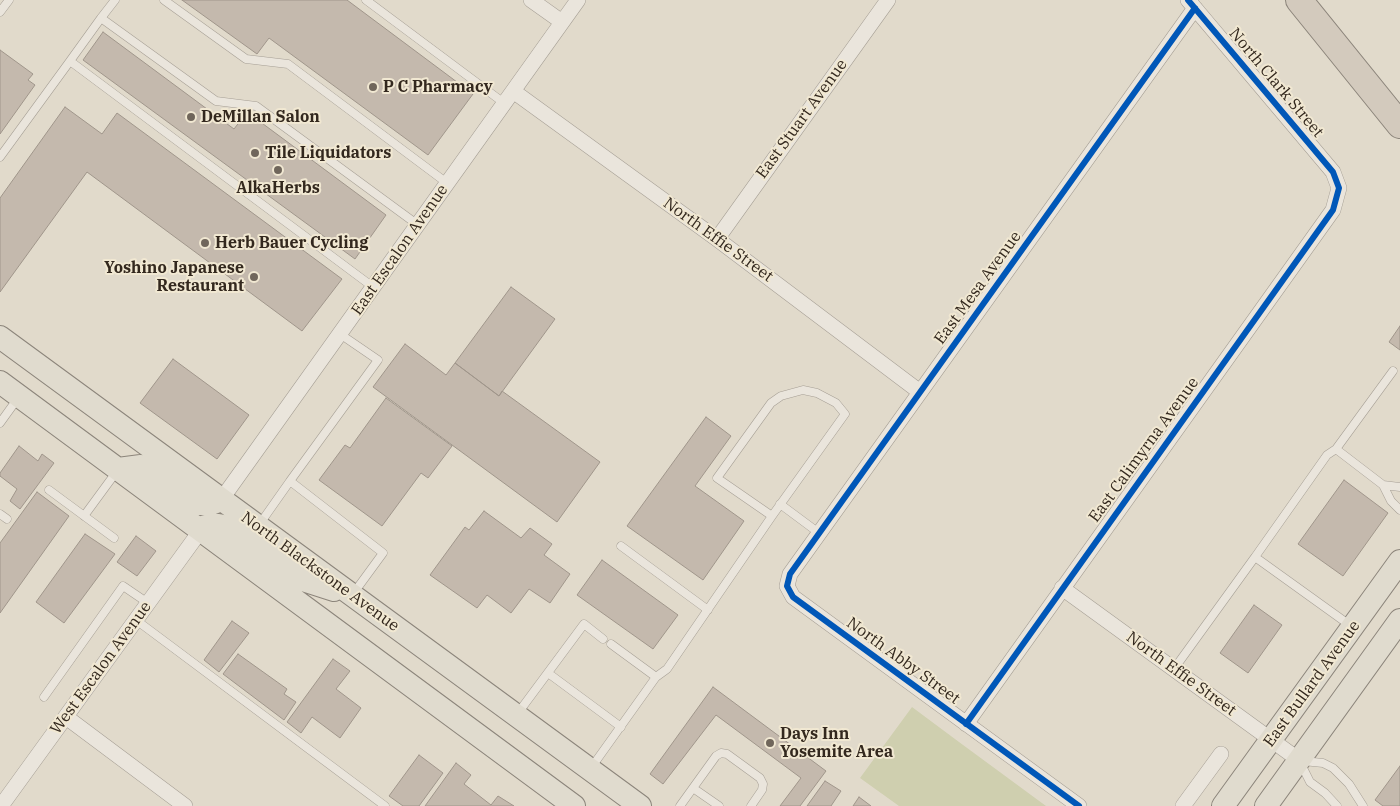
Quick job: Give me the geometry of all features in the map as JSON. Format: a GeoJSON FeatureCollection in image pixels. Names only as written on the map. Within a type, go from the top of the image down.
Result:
{"type":"FeatureCollection","features":[{"type":"Feature","properties":{"kind":"highway"},"geometry":{"type":"LineString","coordinates":[[1299,0],[1400,125]]}},
{"type":"Feature","properties":{"kind":"main road","name":"North Blackstone Avenue"},"geometry":{"type":"LineString","coordinates":[[0,337],[640,806]]}},
{"type":"Feature","properties":{"kind":"main road"},"geometry":{"type":"LineString","coordinates":[[0,382],[574,806]]}},
{"type":"Feature","properties":{"kind":"main road"},"geometry":{"type":"LineString","coordinates":[[118,469],[141,466],[197,504],[212,504],[221,500]]}},
{"type":"Feature","properties":{"kind":"main road"},"geometry":{"type":"LineString","coordinates":[[201,530],[206,526],[218,524],[232,529],[303,580],[352,596]]}},
{"type":"Feature","properties":{"kind":"main road","name":"East Bullard Avenue"},"geometry":{"type":"LineString","coordinates":[[1224,806],[1400,561]]}},
{"type":"Feature","properties":{"kind":"main road","name":"East Bullard Avenue"},"geometry":{"type":"LineString","coordinates":[[1266,806],[1400,620]]}},
{"type":"Feature","properties":{"kind":"street"},"geometry":{"type":"LineString","coordinates":[[531,0],[562,22]]}},
{"type":"Feature","properties":{"kind":"street","name":"East Escalon Avenue"},"geometry":{"type":"LineString","coordinates":[[221,500],[578,0]]}},
{"type":"Feature","properties":{"kind":"street","name":"East Stuart Avenue"},"geometry":{"type":"LineString","coordinates":[[717,239],[888,0]]}},
{"type":"Feature","properties":{"kind":"street","name":"North Clark Street"},"geometry":{"type":"LineString","coordinates":[[1191,4],[1333,172],[1339,188]]}},
{"type":"Feature","properties":{"kind":"street","name":"East Mesa Avenue"},"geometry":{"type":"LineString","coordinates":[[787,586],[790,574],[920,392],[1191,4]]}},
{"type":"Feature","properties":{"kind":"street","name":"North Effie Street"},"geometry":{"type":"LineString","coordinates":[[509,97],[717,239],[920,392]]}},
{"type":"Feature","properties":{"kind":"street","name":"East Calimyrna Avenue"},"geometry":{"type":"LineString","coordinates":[[966,724],[1332,210],[1339,188]]}},
{"type":"Feature","properties":{"kind":"street","name":"West Escalon Avenue"},"geometry":{"type":"LineString","coordinates":[[2,806],[201,530]]}},
{"type":"Feature","properties":{"kind":"street","name":"North Abby Street"},"geometry":{"type":"LineString","coordinates":[[787,586],[793,597],[1079,806]]}},
{"type":"Feature","properties":{"kind":"street","name":"North Effie Street"},"geometry":{"type":"LineString","coordinates":[[1062,588],[1299,760]]}},
{"type":"Feature","properties":{"kind":"street"},"geometry":{"type":"LineString","coordinates":[[66,717],[185,806]]}},
{"type":"Feature","properties":{"kind":"street"},"geometry":{"type":"LineString","coordinates":[[1183,806],[1221,754]]}},
{"type":"Feature","properties":{"kind":"lane"},"geometry":{"type":"LineString","coordinates":[[0,12],[9,0]]}},
{"type":"Feature","properties":{"kind":"lane"},"geometry":{"type":"LineString","coordinates":[[0,157],[115,0]]}},
{"type":"Feature","properties":{"kind":"lane"},"geometry":{"type":"LineString","coordinates":[[164,0],[246,60],[288,64],[447,183]]}},
{"type":"Feature","properties":{"kind":"lane"},"geometry":{"type":"LineString","coordinates":[[366,0],[509,97]]}},
{"type":"Feature","properties":{"kind":"lane"},"geometry":{"type":"LineString","coordinates":[[101,18],[216,101],[256,106],[418,225]]}},
{"type":"Feature","properties":{"kind":"lane"},"geometry":{"type":"LineString","coordinates":[[70,61],[373,287]]}},
{"type":"Feature","properties":{"kind":"lane"},"geometry":{"type":"LineString","coordinates":[[258,527],[378,360],[340,334]]}},
{"type":"Feature","properties":{"kind":"lane"},"geometry":{"type":"LineString","coordinates":[[1174,669],[1327,455],[1336,449],[1393,371]]}},
{"type":"Feature","properties":{"kind":"lane"},"geometry":{"type":"LineString","coordinates":[[590,770],[656,677],[667,670],[772,516],[780,504],[845,414],[836,403],[817,393],[803,390],[781,396],[771,403],[717,478],[772,516]]}},
{"type":"Feature","properties":{"kind":"lane"},"geometry":{"type":"LineString","coordinates":[[0,423],[20,396]]}},
{"type":"Feature","properties":{"kind":"lane"},"geometry":{"type":"LineString","coordinates":[[1336,449],[1383,486],[1390,501],[1400,510]]}},
{"type":"Feature","properties":{"kind":"lane"},"geometry":{"type":"LineString","coordinates":[[84,516],[118,469]]}},
{"type":"Feature","properties":{"kind":"lane"},"geometry":{"type":"LineString","coordinates":[[290,482],[383,553],[352,596]]}},
{"type":"Feature","properties":{"kind":"lane"},"geometry":{"type":"LineString","coordinates":[[1383,486],[1400,488]]}},
{"type":"Feature","properties":{"kind":"lane"},"geometry":{"type":"LineString","coordinates":[[49,490],[114,538]]}},
{"type":"Feature","properties":{"kind":"lane"},"geometry":{"type":"LineString","coordinates":[[780,504],[820,533]]}},
{"type":"Feature","properties":{"kind":"lane"},"geometry":{"type":"LineString","coordinates":[[0,514],[7,519]]}},
{"type":"Feature","properties":{"kind":"lane"},"geometry":{"type":"LineString","coordinates":[[621,546],[708,610]]}},
{"type":"Feature","properties":{"kind":"lane"},"geometry":{"type":"LineString","coordinates":[[1255,557],[1353,627]]}},
{"type":"Feature","properties":{"kind":"lane"},"geometry":{"type":"LineString","coordinates":[[44,698],[123,586],[148,603]]}},
{"type":"Feature","properties":{"kind":"lane"},"geometry":{"type":"LineString","coordinates":[[136,620],[385,806]]}},
{"type":"Feature","properties":{"kind":"lane"},"geometry":{"type":"LineString","coordinates":[[516,716],[584,624],[604,639]]}},
{"type":"Feature","properties":{"kind":"lane"},"geometry":{"type":"LineString","coordinates":[[611,644],[656,677]]}},
{"type":"Feature","properties":{"kind":"lane"},"geometry":{"type":"LineString","coordinates":[[548,673],[621,727]]}},
{"type":"Feature","properties":{"kind":"lane"},"geometry":{"type":"LineString","coordinates":[[680,806],[716,756],[721,753],[727,754],[760,778],[764,784],[751,806]]}},
{"type":"Feature","properties":{"kind":"lane"},"geometry":{"type":"LineString","coordinates":[[1299,760],[1310,782],[1337,806]]}},
{"type":"Feature","properties":{"kind":"lane"},"geometry":{"type":"LineString","coordinates":[[1299,760],[1323,763],[1333,768],[1349,784],[1363,806]]}},
{"type":"Feature","properties":{"kind":"lane"},"geometry":{"type":"LineString","coordinates":[[693,788],[719,806]]}},
{"type":"Feature","properties":{"kind":"green space"},"geometry":{"type":"Polygon","coordinates":[[[912,707],[1046,806],[899,806],[860,778],[912,707]]]}},
{"type":"Feature","properties":{"kind":"building"},"geometry":{"type":"Polygon","coordinates":[[[182,0],[347,0],[473,94],[428,155],[269,38],[257,54],[182,0]]]}},
{"type":"Feature","properties":{"kind":"building"},"geometry":{"type":"Polygon","coordinates":[[[103,32],[234,129],[247,112],[386,215],[355,259],[83,60],[103,32]]]}},
{"type":"Feature","properties":{"kind":"building"},"geometry":{"type":"Polygon","coordinates":[[[0,50],[33,74],[28,80],[35,85],[0,134],[0,50]]]}},
{"type":"Feature","properties":{"kind":"building"},"geometry":{"type":"Polygon","coordinates":[[[65,107],[102,134],[117,113],[342,279],[302,331],[87,172],[0,292],[0,198],[65,107]]]}},
{"type":"Feature","properties":{"kind":"building"},"geometry":{"type":"Polygon","coordinates":[[[511,287],[555,319],[499,396],[455,363],[511,287]]]}},
{"type":"Feature","properties":{"kind":"building"},"geometry":{"type":"Polygon","coordinates":[[[1400,326],[1400,350],[1389,342],[1400,326]]]}},
{"type":"Feature","properties":{"kind":"building"},"geometry":{"type":"Polygon","coordinates":[[[405,344],[446,375],[455,363],[499,396],[502,391],[600,462],[557,522],[373,387],[405,344]]]}},
{"type":"Feature","properties":{"kind":"building"},"geometry":{"type":"Polygon","coordinates":[[[173,359],[249,415],[217,459],[140,403],[173,359]]]}},
{"type":"Feature","properties":{"kind":"building"},"geometry":{"type":"Polygon","coordinates":[[[386,398],[452,446],[428,478],[421,473],[382,526],[319,480],[345,445],[350,448],[386,398]]]}},
{"type":"Feature","properties":{"kind":"building"},"geometry":{"type":"Polygon","coordinates":[[[706,417],[731,436],[695,486],[744,521],[703,580],[627,526],[706,417]]]}},
{"type":"Feature","properties":{"kind":"building"},"geometry":{"type":"Polygon","coordinates":[[[19,446],[38,461],[42,454],[54,463],[20,509],[10,501],[17,489],[0,476],[0,473],[19,446]]]}},
{"type":"Feature","properties":{"kind":"building"},"geometry":{"type":"Polygon","coordinates":[[[1344,480],[1388,513],[1343,576],[1298,544],[1344,480]]]}},
{"type":"Feature","properties":{"kind":"building"},"geometry":{"type":"Polygon","coordinates":[[[37,492],[69,516],[0,613],[0,543],[37,492]]]}},
{"type":"Feature","properties":{"kind":"building"},"geometry":{"type":"Polygon","coordinates":[[[484,511],[521,538],[530,528],[552,544],[544,555],[570,574],[550,603],[529,589],[511,613],[487,595],[477,608],[430,575],[465,527],[469,530],[484,511]]]}},
{"type":"Feature","properties":{"kind":"building"},"geometry":{"type":"Polygon","coordinates":[[[85,534],[115,554],[64,623],[36,602],[85,534]]]}},
{"type":"Feature","properties":{"kind":"building"},"geometry":{"type":"Polygon","coordinates":[[[136,536],[156,551],[137,576],[117,562],[136,536]]]}},
{"type":"Feature","properties":{"kind":"building"},"geometry":{"type":"Polygon","coordinates":[[[602,560],[678,615],[653,649],[577,595],[602,560]]]}},
{"type":"Feature","properties":{"kind":"building"},"geometry":{"type":"Polygon","coordinates":[[[1254,605],[1282,625],[1248,673],[1220,653],[1254,605]]]}},
{"type":"Feature","properties":{"kind":"building"},"geometry":{"type":"Polygon","coordinates":[[[232,621],[249,633],[219,672],[204,660],[232,621]]]}},
{"type":"Feature","properties":{"kind":"building"},"geometry":{"type":"Polygon","coordinates":[[[238,654],[287,689],[284,694],[296,702],[284,720],[223,674],[238,654]]]}},
{"type":"Feature","properties":{"kind":"building"},"geometry":{"type":"Polygon","coordinates":[[[333,659],[350,671],[336,689],[361,708],[340,738],[312,717],[301,733],[287,722],[333,659]]]}},
{"type":"Feature","properties":{"kind":"building","name":"Days Inn Yosemite Area"},"geometry":{"type":"Polygon","coordinates":[[[713,687],[826,771],[800,806],[780,806],[801,778],[716,715],[663,784],[650,774],[713,687]]]}},
{"type":"Feature","properties":{"kind":"building"},"geometry":{"type":"Polygon","coordinates":[[[419,755],[443,773],[419,806],[403,806],[389,796],[419,755]]]}},
{"type":"Feature","properties":{"kind":"building"},"geometry":{"type":"Polygon","coordinates":[[[456,763],[471,775],[464,784],[491,805],[498,796],[514,806],[425,806],[456,763]]]}},
{"type":"Feature","properties":{"kind":"building"},"geometry":{"type":"Polygon","coordinates":[[[1400,766],[1400,806],[1383,806],[1375,800],[1400,766]]]}},
{"type":"Feature","properties":{"kind":"building"},"geometry":{"type":"Polygon","coordinates":[[[825,781],[841,791],[831,806],[807,806],[825,781]]]}},
{"type":"Feature","properties":{"kind":"building"},"geometry":{"type":"Polygon","coordinates":[[[859,797],[871,806],[853,806],[859,797]]]}},
{"type":"Feature","properties":{"kind":"cycle path"},"geometry":{"type":"LineString","coordinates":[[966,724],[1333,210],[1339,188],[1333,172],[1188,0]]}},
{"type":"Feature","properties":{"kind":"cycle path"},"geometry":{"type":"LineString","coordinates":[[1079,806],[793,597],[787,586],[790,574],[1195,8]]}},
{"type":"Feature","properties":{"kind":"place","name":"P C Pharmacy"},"geometry":{"type":"Point","coordinates":[373,87]}},
{"type":"Feature","properties":{"kind":"place","name":"DeMillan Salon"},"geometry":{"type":"Point","coordinates":[191,117]}},
{"type":"Feature","properties":{"kind":"place","name":"Tile Liquidators"},"geometry":{"type":"Point","coordinates":[255,153]}},
{"type":"Feature","properties":{"kind":"place","name":"AlkaHerbs"},"geometry":{"type":"Point","coordinates":[278,170]}},
{"type":"Feature","properties":{"kind":"place","name":"Herb Bauer Cycling"},"geometry":{"type":"Point","coordinates":[205,243]}},
{"type":"Feature","properties":{"kind":"place","name":"Yoshino Japanese Restaurant"},"geometry":{"type":"Point","coordinates":[254,277]}},
{"type":"Feature","properties":{"kind":"place","name":"Days Inn Yosemite Area"},"geometry":{"type":"Point","coordinates":[770,743]}}]}
